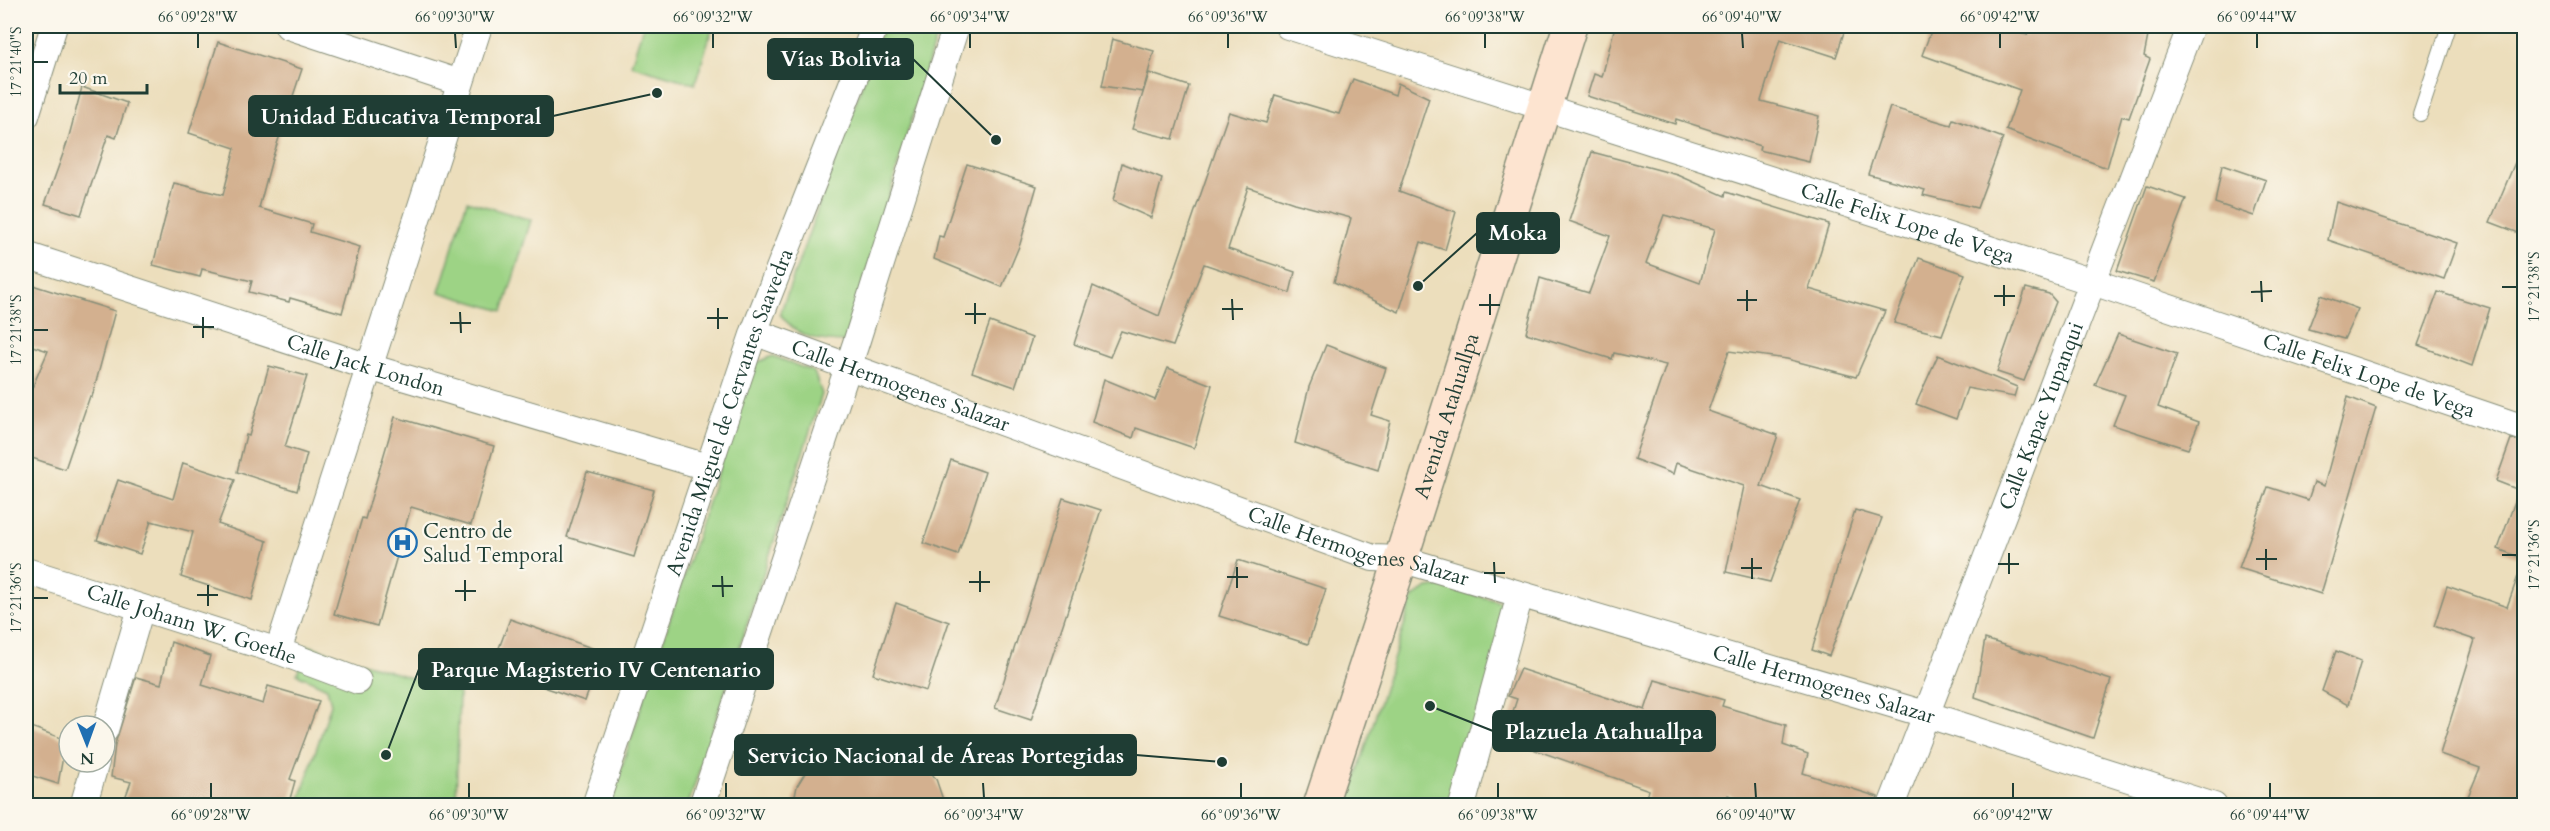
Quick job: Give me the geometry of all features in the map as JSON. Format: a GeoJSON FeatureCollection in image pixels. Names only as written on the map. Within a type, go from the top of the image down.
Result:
{"type":"FeatureCollection","features":[{"type":"Feature","properties":{"kind":"main road","name":"Avenida Atahuallpa"},"geometry":{"type":"LineString","coordinates":[[1320,806],[1570,26]]}},
{"type":"Feature","properties":{"kind":"street"},"geometry":{"type":"LineString","coordinates":[[26,116],[54,26]]}},
{"type":"Feature","properties":{"kind":"street"},"geometry":{"type":"LineString","coordinates":[[288,26],[460,83]]}},
{"type":"Feature","properties":{"kind":"street"},"geometry":{"type":"LineString","coordinates":[[279,651],[479,26]]}},
{"type":"Feature","properties":{"kind":"street","name":"Avenida Miguel de Cervantes Saavedra"},"geometry":{"type":"LineString","coordinates":[[595,806],[754,332],[875,26]]}},
{"type":"Feature","properties":{"kind":"street"},"geometry":{"type":"LineString","coordinates":[[702,806],[848,365],[956,26]]}},
{"type":"Feature","properties":{"kind":"street","name":"Calle Felix Lope de Vega"},"geometry":{"type":"LineString","coordinates":[[1288,26],[2093,282],[2524,428]]}},
{"type":"Feature","properties":{"kind":"street","name":"Calle Kapac Yupanqui"},"geometry":{"type":"LineString","coordinates":[[1891,806],[2192,26]]}},
{"type":"Feature","properties":{"kind":"street","name":"Calle Jack London"},"geometry":{"type":"LineString","coordinates":[[26,255],[369,367],[707,467]]}},
{"type":"Feature","properties":{"kind":"street","name":"Calle Hermogenes Salazar"},"geometry":{"type":"LineString","coordinates":[[754,332],[1372,558],[1401,559],[1925,714],[2214,806]]}},
{"type":"Feature","properties":{"kind":"street","name":"Calle Johann W. Goethe"},"geometry":{"type":"LineString","coordinates":[[26,571],[279,651],[358,681]]}},
{"type":"Feature","properties":{"kind":"street"},"geometry":{"type":"LineString","coordinates":[[1462,806],[1520,596]]}},
{"type":"Feature","properties":{"kind":"street"},"geometry":{"type":"LineString","coordinates":[[110,714],[141,608]]}},
{"type":"Feature","properties":{"kind":"street"},"geometry":{"type":"LineString","coordinates":[[83,806],[92,774]]}},
{"type":"Feature","properties":{"kind":"lane"},"geometry":{"type":"LineString","coordinates":[[2420,114],[2450,26]]}},
{"type":"Feature","properties":{"kind":"green space"},"geometry":{"type":"Polygon","coordinates":[[[643,26],[713,26],[695,84],[631,65],[643,26]]]}},
{"type":"Feature","properties":{"kind":"green space"},"geometry":{"type":"Polygon","coordinates":[[[883,26],[939,26],[846,342],[826,341],[801,333],[780,314],[883,26]]]}},
{"type":"Feature","properties":{"kind":"green space"},"geometry":{"type":"Polygon","coordinates":[[[467,201],[531,220],[503,311],[439,292],[467,201]]]}},
{"type":"Feature","properties":{"kind":"green space"},"geometry":{"type":"Polygon","coordinates":[[[773,356],[814,372],[822,394],[688,805],[609,806],[753,364],[773,356]]]}},
{"type":"Feature","properties":{"kind":"green space"},"geometry":{"type":"Polygon","coordinates":[[[1443,586],[1511,605],[1455,805],[1347,806],[1413,597],[1428,588],[1443,586]]]}},
{"type":"Feature","properties":{"kind":"green space"},"geometry":{"type":"Polygon","coordinates":[[[307,645],[459,693],[456,805],[298,805],[331,704],[327,688],[297,674],[307,645]]]}},
{"type":"Feature","properties":{"kind":"building"},"geometry":{"type":"Polygon","coordinates":[[[1615,26],[1846,26],[1836,57],[1780,39],[1761,101],[1819,116],[1809,162],[1759,150],[1760,146],[1676,119],[1675,124],[1587,96],[1594,74],[1602,77],[1615,26]]]}},
{"type":"Feature","properties":{"kind":"building"},"geometry":{"type":"Polygon","coordinates":[[[1933,26],[1993,26],[2027,35],[2030,26],[2150,26],[2144,56],[2150,59],[2129,118],[2122,116],[2107,168],[2006,130],[2020,90],[1922,55],[1933,26]]]}},
{"type":"Feature","properties":{"kind":"building"},"geometry":{"type":"Polygon","coordinates":[[[1112,39],[1154,51],[1143,92],[1102,86],[1112,39]]]}},
{"type":"Feature","properties":{"kind":"building"},"geometry":{"type":"Polygon","coordinates":[[[218,42],[302,69],[272,159],[259,208],[312,224],[310,232],[360,247],[342,313],[290,298],[289,302],[249,292],[252,281],[202,269],[200,277],[153,265],[174,183],[223,195],[235,148],[189,133],[218,42]]]}},
{"type":"Feature","properties":{"kind":"building"},"geometry":{"type":"Polygon","coordinates":[[[1149,73],[1189,86],[1173,139],[1132,129],[1149,73]]]}},
{"type":"Feature","properties":{"kind":"building"},"geometry":{"type":"Polygon","coordinates":[[[1353,79],[1395,95],[1398,83],[1429,98],[1399,191],[1456,212],[1445,250],[1421,242],[1399,312],[1334,282],[1351,218],[1294,203],[1248,187],[1228,249],[1295,272],[1290,293],[1204,264],[1173,346],[1121,331],[1110,357],[1074,344],[1093,286],[1159,316],[1229,112],[1266,123],[1275,95],[1339,114],[1353,79]]]}},
{"type":"Feature","properties":{"kind":"building"},"geometry":{"type":"Polygon","coordinates":[[[82,87],[127,103],[116,138],[108,135],[81,215],[45,204],[68,140],[82,87]]]}},
{"type":"Feature","properties":{"kind":"building"},"geometry":{"type":"Polygon","coordinates":[[[1890,107],[1951,125],[1953,119],[2003,138],[1977,208],[1923,195],[1925,190],[1868,174],[1890,107]]]}},
{"type":"Feature","properties":{"kind":"building"},"geometry":{"type":"Polygon","coordinates":[[[2524,141],[2524,235],[2490,222],[2524,141]]]}},
{"type":"Feature","properties":{"kind":"building"},"geometry":{"type":"Polygon","coordinates":[[[1592,152],[1678,175],[1725,196],[1726,192],[1829,224],[1809,289],[1885,311],[1856,377],[1787,359],[1729,351],[1708,411],[1778,435],[1761,486],[1800,500],[1770,582],[1726,572],[1744,486],[1676,463],[1673,474],[1634,459],[1666,365],[1614,353],[1612,359],[1526,333],[1540,278],[1589,293],[1610,236],[1569,221],[1592,152]],[[1664,215],[1646,263],[1700,283],[1715,229],[1664,215]]]}},
{"type":"Feature","properties":{"kind":"building"},"geometry":{"type":"Polygon","coordinates":[[[1122,163],[1162,179],[1151,218],[1113,201],[1122,163]]]}},
{"type":"Feature","properties":{"kind":"building"},"geometry":{"type":"Polygon","coordinates":[[[967,164],[1037,186],[1020,244],[1002,287],[934,259],[939,236],[943,237],[967,164]]]}},
{"type":"Feature","properties":{"kind":"building"},"geometry":{"type":"Polygon","coordinates":[[[2222,165],[2266,180],[2254,216],[2215,203],[2222,165]]]}},
{"type":"Feature","properties":{"kind":"building"},"geometry":{"type":"Polygon","coordinates":[[[2147,186],[2186,199],[2154,282],[2117,271],[2147,186]]]}},
{"type":"Feature","properties":{"kind":"building"},"geometry":{"type":"Polygon","coordinates":[[[2336,202],[2457,243],[2444,279],[2328,240],[2336,202]]]}},
{"type":"Feature","properties":{"kind":"building"},"geometry":{"type":"Polygon","coordinates":[[[1919,258],[1965,274],[1942,335],[1894,323],[1919,258]]]}},
{"type":"Feature","properties":{"kind":"building"},"geometry":{"type":"Polygon","coordinates":[[[26,283],[115,311],[92,397],[90,396],[65,469],[26,456],[26,402],[48,351],[26,344],[26,283]]]}},
{"type":"Feature","properties":{"kind":"building"},"geometry":{"type":"Polygon","coordinates":[[[2026,288],[2049,294],[2056,302],[2024,381],[1997,372],[2026,288]]]}},
{"type":"Feature","properties":{"kind":"building"},"geometry":{"type":"Polygon","coordinates":[[[2438,292],[2490,308],[2472,366],[2418,345],[2438,292]]]}},
{"type":"Feature","properties":{"kind":"building"},"geometry":{"type":"Polygon","coordinates":[[[2321,295],[2358,309],[2344,339],[2308,329],[2321,295]]]}},
{"type":"Feature","properties":{"kind":"building"},"geometry":{"type":"Polygon","coordinates":[[[990,322],[1032,338],[1015,387],[972,372],[990,322]]]}},
{"type":"Feature","properties":{"kind":"building"},"geometry":{"type":"Polygon","coordinates":[[[2118,334],[2177,354],[2158,407],[2199,422],[2188,449],[2113,425],[2125,395],[2095,385],[2118,334]]]}},
{"type":"Feature","properties":{"kind":"building"},"geometry":{"type":"Polygon","coordinates":[[[1326,345],[1386,368],[1371,415],[1390,421],[1378,470],[1295,443],[1309,387],[1326,345]]]}},
{"type":"Feature","properties":{"kind":"building"},"geometry":{"type":"Polygon","coordinates":[[[1938,355],[2017,387],[2014,397],[1967,388],[1956,419],[1916,404],[1938,355]]]}},
{"type":"Feature","properties":{"kind":"building"},"geometry":{"type":"Polygon","coordinates":[[[269,366],[307,376],[285,447],[307,454],[297,491],[237,472],[246,435],[249,436],[269,366]]]}},
{"type":"Feature","properties":{"kind":"building"},"geometry":{"type":"Polygon","coordinates":[[[1168,368],[1212,385],[1194,448],[1136,428],[1133,438],[1092,422],[1104,379],[1155,400],[1168,368]]]}},
{"type":"Feature","properties":{"kind":"building"},"geometry":{"type":"Polygon","coordinates":[[[2348,397],[2376,408],[2321,594],[2239,568],[2268,487],[2308,500],[2314,482],[2324,486],[2348,397]]]}},
{"type":"Feature","properties":{"kind":"building","name":"Centro de Salud Temporal"},"geometry":{"type":"Polygon","coordinates":[[[395,417],[494,446],[471,525],[411,507],[377,626],[334,614],[395,417]]]}},
{"type":"Feature","properties":{"kind":"building"},"geometry":{"type":"Polygon","coordinates":[[[2511,439],[2524,443],[2524,542],[2519,557],[2498,549],[2519,490],[2496,481],[2511,439]]]}},
{"type":"Feature","properties":{"kind":"building"},"geometry":{"type":"Polygon","coordinates":[[[951,460],[985,472],[958,555],[923,543],[951,460]]]}},
{"type":"Feature","properties":{"kind":"building"},"geometry":{"type":"Polygon","coordinates":[[[183,463],[235,480],[218,524],[267,541],[252,600],[181,577],[193,532],[151,521],[140,554],[97,540],[118,480],[173,499],[183,463]]]}},
{"type":"Feature","properties":{"kind":"building"},"geometry":{"type":"Polygon","coordinates":[[[587,472],[654,490],[634,557],[567,537],[587,472]]]}},
{"type":"Feature","properties":{"kind":"building"},"geometry":{"type":"Polygon","coordinates":[[[1063,498],[1101,510],[1031,720],[995,708],[1063,498]]]}},
{"type":"Feature","properties":{"kind":"building"},"geometry":{"type":"Polygon","coordinates":[[[1855,510],[1882,518],[1829,656],[1812,650],[1855,510]]]}},
{"type":"Feature","properties":{"kind":"building"},"geometry":{"type":"Polygon","coordinates":[[[1238,560],[1326,589],[1308,644],[1219,616],[1238,560]]]}},
{"type":"Feature","properties":{"kind":"building"},"geometry":{"type":"Polygon","coordinates":[[[2522,565],[2524,566],[2524,806],[2464,806],[2480,768],[2440,754],[2475,640],[2434,626],[2447,586],[2507,607],[2522,565]]]}},
{"type":"Feature","properties":{"kind":"building"},"geometry":{"type":"Polygon","coordinates":[[[896,603],[949,622],[926,691],[873,674],[896,603]]]}},
{"type":"Feature","properties":{"kind":"building"},"geometry":{"type":"Polygon","coordinates":[[[510,619],[603,652],[585,701],[491,669],[510,619]]]}},
{"type":"Feature","properties":{"kind":"building"},"geometry":{"type":"Polygon","coordinates":[[[1985,639],[2111,680],[2093,738],[1975,697],[1985,639]]]}},
{"type":"Feature","properties":{"kind":"building"},"geometry":{"type":"Polygon","coordinates":[[[171,642],[210,656],[202,685],[263,704],[268,686],[319,701],[290,779],[295,781],[288,806],[122,806],[131,782],[111,777],[111,774],[117,774],[117,738],[136,677],[161,684],[171,642]]]}},
{"type":"Feature","properties":{"kind":"building"},"geometry":{"type":"Polygon","coordinates":[[[2336,651],[2361,661],[2348,705],[2322,691],[2336,651]]]}},
{"type":"Feature","properties":{"kind":"building"},"geometry":{"type":"Polygon","coordinates":[[[1520,669],[1645,710],[1655,680],[1724,700],[1722,706],[1786,725],[1783,745],[1808,754],[1803,773],[1878,797],[1876,806],[1758,806],[1728,795],[1725,806],[1644,806],[1649,790],[1504,739],[1517,699],[1508,696],[1520,669]]]}},
{"type":"Feature","properties":{"kind":"building"},"geometry":{"type":"Polygon","coordinates":[[[26,725],[57,737],[57,774],[60,774],[58,784],[26,774],[26,725]]]}},
{"type":"Feature","properties":{"kind":"building"},"geometry":{"type":"Polygon","coordinates":[[[876,739],[900,745],[921,759],[936,779],[945,806],[793,806],[797,786],[810,765],[829,749],[852,740],[876,739]]]}},
{"type":"Feature","properties":{"kind":"place","name":"Unidad Educativa Temporal"},"geometry":{"type":"Point","coordinates":[657,93]}},
{"type":"Feature","properties":{"kind":"place","name":"Vías Bolivia"},"geometry":{"type":"Point","coordinates":[996,140]}},
{"type":"Feature","properties":{"kind":"place","name":"Moka"},"geometry":{"type":"Point","coordinates":[1418,286]}},
{"type":"Feature","properties":{"kind":"place","name":"Centro de Salud Temporal"},"geometry":{"type":"Point","coordinates":[402,543]}},
{"type":"Feature","properties":{"kind":"place","name":"Plazuela Atahuallpa"},"geometry":{"type":"Point","coordinates":[1430,706]}},
{"type":"Feature","properties":{"kind":"place","name":"Parque Magisterio IV Centenario"},"geometry":{"type":"Point","coordinates":[386,755]}},
{"type":"Feature","properties":{"kind":"place","name":"Servicio Nacional de Áreas Portegidas"},"geometry":{"type":"Point","coordinates":[1222,762]}}]}
